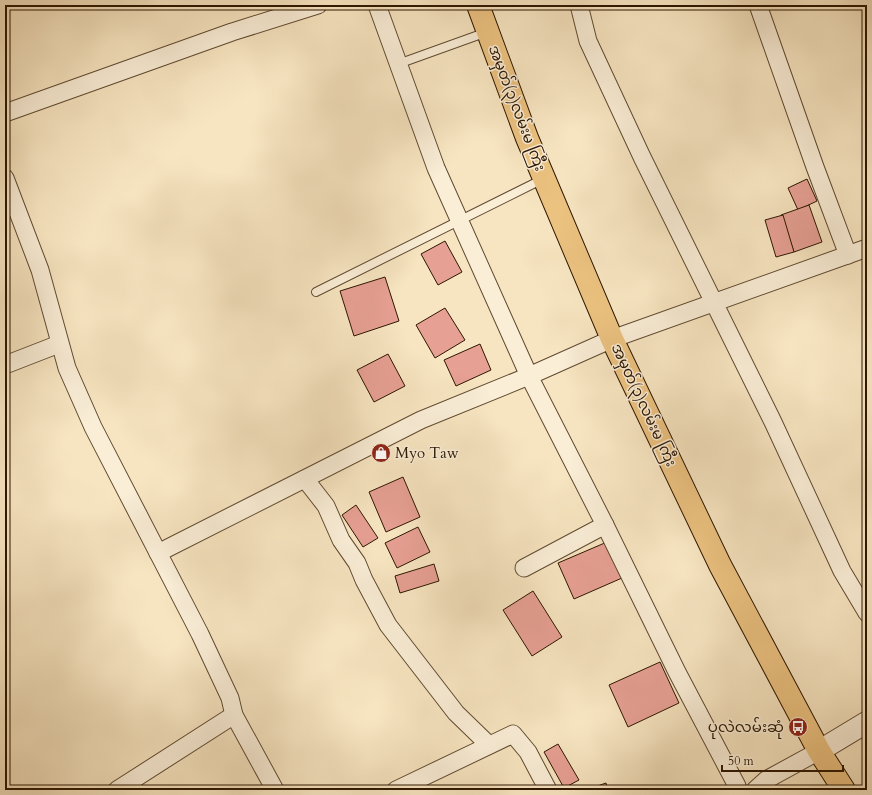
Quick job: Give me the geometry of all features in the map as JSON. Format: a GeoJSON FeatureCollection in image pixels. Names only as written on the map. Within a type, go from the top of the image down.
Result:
{"type":"FeatureCollection","features":[{"type":"Feature","properties":{"kind":"main road","name":"အမှတ်(၃)လမ်းမ ကြီး"},"geometry":{"type":"LineString","coordinates":[[478,5],[527,138],[612,338],[720,565],[819,751],[844,790]]}},
{"type":"Feature","properties":{"kind":"street"},"geometry":{"type":"LineString","coordinates":[[5,113],[232,32],[318,5]]}},
{"type":"Feature","properties":{"kind":"street"},"geometry":{"type":"LineString","coordinates":[[376,5],[436,168],[529,376],[605,525],[677,672],[730,788],[761,785],[867,722]]}},
{"type":"Feature","properties":{"kind":"street"},"geometry":{"type":"LineString","coordinates":[[580,5],[588,41],[642,157],[773,422],[842,571],[867,613]]}},
{"type":"Feature","properties":{"kind":"street"},"geometry":{"type":"LineString","coordinates":[[758,5],[814,167],[848,255]]}},
{"type":"Feature","properties":{"kind":"street"},"geometry":{"type":"LineString","coordinates":[[5,178],[40,270],[66,368],[93,427],[158,552],[230,698],[234,715],[275,790]]}},
{"type":"Feature","properties":{"kind":"street"},"geometry":{"type":"LineString","coordinates":[[158,552],[421,420],[529,376],[612,338],[867,248]]}},
{"type":"Feature","properties":{"kind":"street"},"geometry":{"type":"LineString","coordinates":[[5,365],[59,344]]}},
{"type":"Feature","properties":{"kind":"street"},"geometry":{"type":"LineString","coordinates":[[306,479],[326,506],[341,540],[358,563],[364,580],[388,625],[456,713],[489,745]]}},
{"type":"Feature","properties":{"kind":"street"},"geometry":{"type":"LineString","coordinates":[[524,568],[605,525]]}},
{"type":"Feature","properties":{"kind":"street"},"geometry":{"type":"LineString","coordinates":[[117,790],[234,715]]}},
{"type":"Feature","properties":{"kind":"street"},"geometry":{"type":"LineString","coordinates":[[396,790],[513,734],[528,752],[548,790]]}},
{"type":"Feature","properties":{"kind":"lane"},"geometry":{"type":"LineString","coordinates":[[398,64],[488,32]]}},
{"type":"Feature","properties":{"kind":"lane"},"geometry":{"type":"LineString","coordinates":[[316,292],[545,178]]}},
{"type":"Feature","properties":{"kind":"building"},"geometry":{"type":"Polygon","coordinates":[[[807,179],[817,201],[798,210],[788,188],[807,179]]]}},
{"type":"Feature","properties":{"kind":"building"},"geometry":{"type":"Polygon","coordinates":[[[809,205],[822,242],[794,252],[781,215],[809,205]]]}},
{"type":"Feature","properties":{"kind":"building"},"geometry":{"type":"Polygon","coordinates":[[[783,215],[794,252],[776,257],[765,220],[783,215]]]}},
{"type":"Feature","properties":{"kind":"building"},"geometry":{"type":"Polygon","coordinates":[[[445,241],[462,272],[438,285],[421,254],[445,241]]]}},
{"type":"Feature","properties":{"kind":"building"},"geometry":{"type":"Polygon","coordinates":[[[385,277],[399,321],[354,336],[340,291],[385,277]]]}},
{"type":"Feature","properties":{"kind":"building"},"geometry":{"type":"Polygon","coordinates":[[[445,308],[465,340],[435,358],[416,325],[445,308]]]}},
{"type":"Feature","properties":{"kind":"building"},"geometry":{"type":"Polygon","coordinates":[[[480,344],[491,370],[456,386],[444,360],[480,344]]]}},
{"type":"Feature","properties":{"kind":"building"},"geometry":{"type":"Polygon","coordinates":[[[388,354],[405,386],[374,402],[357,370],[388,354]]]}},
{"type":"Feature","properties":{"kind":"building"},"geometry":{"type":"Polygon","coordinates":[[[403,477],[420,517],[386,532],[369,492],[403,477]]]}},
{"type":"Feature","properties":{"kind":"building"},"geometry":{"type":"Polygon","coordinates":[[[356,505],[378,538],[363,547],[342,515],[356,505]]]}},
{"type":"Feature","properties":{"kind":"building"},"geometry":{"type":"Polygon","coordinates":[[[418,527],[430,552],[397,568],[385,543],[418,527]]]}},
{"type":"Feature","properties":{"kind":"building"},"geometry":{"type":"Polygon","coordinates":[[[607,542],[622,578],[574,599],[558,563],[607,542]]]}},
{"type":"Feature","properties":{"kind":"building"},"geometry":{"type":"Polygon","coordinates":[[[434,564],[439,581],[400,593],[395,576],[434,564]]]}},
{"type":"Feature","properties":{"kind":"building"},"geometry":{"type":"Polygon","coordinates":[[[533,591],[562,637],[532,656],[503,610],[533,591]]]}},
{"type":"Feature","properties":{"kind":"building"},"geometry":{"type":"Polygon","coordinates":[[[660,662],[679,703],[628,727],[609,685],[660,662]]]}},
{"type":"Feature","properties":{"kind":"building"},"geometry":{"type":"Polygon","coordinates":[[[558,744],[579,780],[564,788],[544,752],[558,744]]]}},
{"type":"Feature","properties":{"kind":"building"},"geometry":{"type":"Polygon","coordinates":[[[606,783],[608,790],[586,790],[606,783]]]}},
{"type":"Feature","properties":{"kind":"place","name":"Myo Taw"},"geometry":{"type":"Point","coordinates":[381,453]}},
{"type":"Feature","properties":{"kind":"place","name":"ပုလဲလမ်းဆုံ"},"geometry":{"type":"Point","coordinates":[798,727]}}]}
